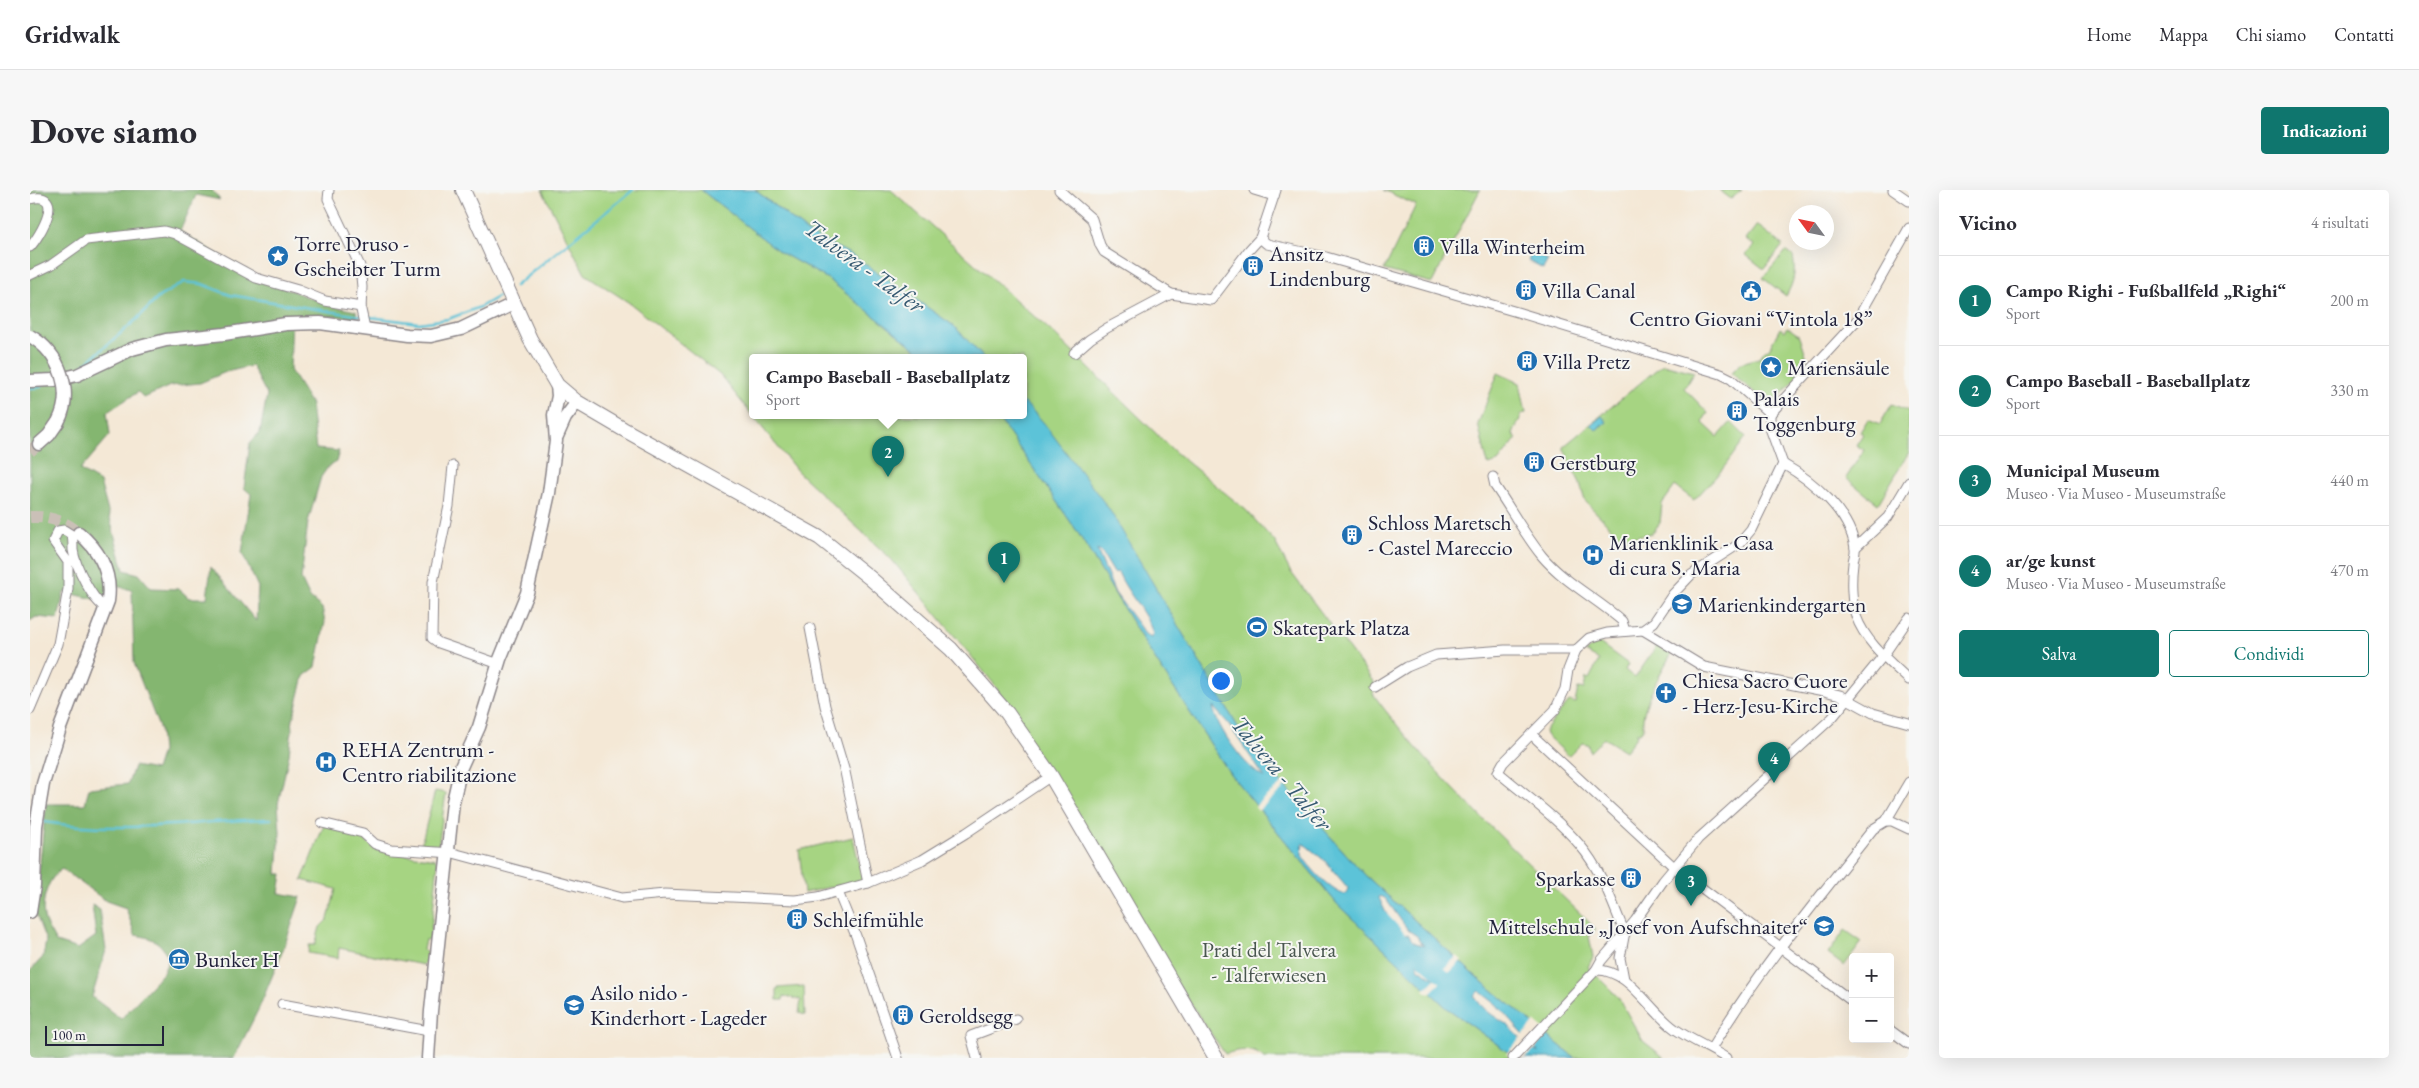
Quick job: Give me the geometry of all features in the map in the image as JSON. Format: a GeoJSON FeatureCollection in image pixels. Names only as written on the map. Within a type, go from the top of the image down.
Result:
{"type":"FeatureCollection","features":[{"type":"Feature","properties":{"kind":"main road"},"geometry":{"type":"LineString","coordinates":[[463,190],[513,304],[541,362],[557,385],[577,402],[820,538],[863,572],[950,649],[1007,713],[1052,776],[1216,1058]]}},
{"type":"Feature","properties":{"kind":"main road"},"geometry":{"type":"LineString","coordinates":[[30,381],[67,378],[90,370],[132,349],[166,340],[224,334],[286,324],[331,323],[364,325],[407,335],[442,335],[474,324],[513,304]]}},
{"type":"Feature","properties":{"kind":"main road"},"geometry":{"type":"LineString","coordinates":[[30,336],[47,351],[62,375],[65,400],[58,422],[50,435],[39,444]]}},
{"type":"Feature","properties":{"kind":"main road"},"geometry":{"type":"LineString","coordinates":[[428,1058],[429,1030],[453,802],[462,767],[479,727],[498,664],[527,594],[549,492],[556,441],[554,415],[558,396],[557,385]]}},
{"type":"Feature","properties":{"kind":"main road"},"geometry":{"type":"LineString","coordinates":[[556,441],[565,418],[577,402]]}},
{"type":"Feature","properties":{"kind":"main road"},"geometry":{"type":"LineString","coordinates":[[30,912],[34,886],[36,826],[42,784],[85,660],[106,608],[109,586],[104,564],[94,548],[79,533]]}},
{"type":"Feature","properties":{"kind":"street"},"geometry":{"type":"LineString","coordinates":[[329,190],[328,199],[360,266],[362,287],[361,309],[364,325]]}},
{"type":"Feature","properties":{"kind":"street"},"geometry":{"type":"LineString","coordinates":[[1059,190],[1092,219],[1104,252],[1171,294],[1211,300],[1248,250],[1260,238],[1275,193],[1254,190]]}},
{"type":"Feature","properties":{"kind":"street"},"geometry":{"type":"LineString","coordinates":[[1894,190],[1909,201]]}},
{"type":"Feature","properties":{"kind":"street"},"geometry":{"type":"LineString","coordinates":[[30,199],[43,199],[48,202],[50,210],[40,235],[30,247]]}},
{"type":"Feature","properties":{"kind":"street"},"geometry":{"type":"LineString","coordinates":[[1909,228],[1857,320],[1836,345],[1770,414],[1770,428],[1783,464],[1829,500],[1843,518],[1856,548],[1852,578],[1855,615],[1870,640],[1883,656],[1909,680]]}},
{"type":"Feature","properties":{"kind":"street"},"geometry":{"type":"LineString","coordinates":[[30,275],[51,265],[86,240],[164,231],[176,234],[256,278],[298,290],[325,301],[361,309]]}},
{"type":"Feature","properties":{"kind":"street"},"geometry":{"type":"LineString","coordinates":[[1260,238],[1276,247],[1326,257],[1721,374],[1731,380],[1770,414]]}},
{"type":"Feature","properties":{"kind":"street"},"geometry":{"type":"LineString","coordinates":[[1074,353],[1107,328],[1171,294]]}},
{"type":"Feature","properties":{"kind":"street"},"geometry":{"type":"LineString","coordinates":[[1643,630],[1654,622],[1673,594],[1691,575],[1739,544],[1756,522],[1783,464]]}},
{"type":"Feature","properties":{"kind":"street"},"geometry":{"type":"LineString","coordinates":[[453,466],[450,506],[433,582],[432,638],[439,643],[498,664]]}},
{"type":"Feature","properties":{"kind":"street"},"geometry":{"type":"LineString","coordinates":[[1493,477],[1495,486],[1524,532],[1542,556],[1570,583],[1622,621],[1625,630]]}},
{"type":"Feature","properties":{"kind":"street"},"geometry":{"type":"LineString","coordinates":[[1856,548],[1888,517],[1909,482]]}},
{"type":"Feature","properties":{"kind":"street"},"geometry":{"type":"LineString","coordinates":[[30,710],[55,655],[63,625],[70,572],[66,557],[53,543],[52,538],[58,531],[64,530],[72,535],[73,552],[94,598],[106,608]]}},
{"type":"Feature","properties":{"kind":"street"},"geometry":{"type":"LineString","coordinates":[[1513,1058],[1595,971],[1601,961],[1625,934],[1674,867],[1698,839],[1760,782],[1808,742],[1883,656],[1909,618]]}},
{"type":"Feature","properties":{"kind":"street"},"geometry":{"type":"LineString","coordinates":[[810,628],[826,706],[845,772],[868,883]]}},
{"type":"Feature","properties":{"kind":"street"},"geometry":{"type":"LineString","coordinates":[[1624,979],[1620,958],[1625,934],[1599,875],[1581,846],[1562,826],[1498,772],[1503,763],[1555,710],[1561,700],[1574,654],[1589,638],[1625,630],[1643,630],[1704,667],[1824,691],[1847,699],[1873,713],[1909,722]]}},
{"type":"Feature","properties":{"kind":"street"},"geometry":{"type":"LineString","coordinates":[[1375,687],[1407,667],[1436,655],[1505,650],[1574,654]]}},
{"type":"Feature","properties":{"kind":"street"},"geometry":{"type":"LineString","coordinates":[[1531,734],[1674,867],[1849,999]]}},
{"type":"Feature","properties":{"kind":"street"},"geometry":{"type":"LineString","coordinates":[[322,822],[363,833],[375,844],[391,849],[448,853],[622,898],[665,894],[795,900],[838,892],[868,883],[931,855],[1052,776]]}},
{"type":"Feature","properties":{"kind":"street"},"geometry":{"type":"LineString","coordinates":[[1711,1049],[1734,1010],[1780,948],[1862,843],[1874,829],[1886,821],[1909,782]]}},
{"type":"Feature","properties":{"kind":"street"},"geometry":{"type":"LineString","coordinates":[[1886,821],[1892,821],[1909,829]]}},
{"type":"Feature","properties":{"kind":"street"},"geometry":{"type":"LineString","coordinates":[[838,892],[856,936],[898,1058]]}},
{"type":"Feature","properties":{"kind":"street"},"geometry":{"type":"LineString","coordinates":[[1595,971],[1613,971],[1624,979],[1657,1014],[1675,1029],[1726,1058]]}},
{"type":"Feature","properties":{"kind":"street"},"geometry":{"type":"LineString","coordinates":[[282,1004],[429,1030]]}},
{"type":"Feature","properties":{"kind":"street"},"geometry":{"type":"LineString","coordinates":[[977,1058],[970,1036],[1016,1019]]}},
{"type":"Feature","properties":{"kind":"street"},"geometry":{"type":"LineString","coordinates":[[1894,1033],[1909,1044]]}},
{"type":"Feature","properties":{"kind":"green space"},"geometry":{"type":"Polygon","coordinates":[[[30,190],[212,190],[220,200],[196,195],[180,231],[265,279],[311,298],[356,311],[357,319],[335,316],[292,317],[290,370],[311,404],[316,449],[339,451],[336,462],[328,467],[321,477],[308,522],[301,579],[310,598],[322,608],[325,622],[316,667],[304,676],[293,719],[289,755],[278,804],[280,832],[277,874],[282,874],[279,893],[301,897],[283,950],[259,1008],[234,1058],[30,1058],[30,971],[43,957],[46,941],[35,912],[46,804],[85,804],[89,788],[128,784],[134,766],[156,770],[162,751],[160,730],[134,663],[132,590],[116,586],[103,601],[64,592],[58,619],[36,617],[30,621],[30,190]],[[252,366],[226,372],[200,383],[170,386],[144,398],[138,392],[107,412],[110,435],[80,470],[100,482],[124,570],[139,574],[151,588],[179,589],[189,598],[207,598],[211,567],[256,621],[258,587],[242,553],[251,494],[244,488],[250,443],[260,432],[267,395],[252,366]],[[62,869],[52,879],[45,894],[43,910],[46,924],[56,942],[78,949],[96,936],[92,905],[100,910],[106,950],[92,997],[121,1019],[163,973],[169,959],[163,948],[156,942],[135,935],[126,908],[106,901],[62,869]]]}},
{"type":"Feature","properties":{"kind":"green space","name":"Prati del Talvera - Talferwiesen"},"geometry":{"type":"Polygon","coordinates":[[[542,190],[701,190],[780,252],[828,279],[922,354],[749,354],[749,411],[720,375],[631,304],[585,274],[542,190]]]}},
{"type":"Feature","properties":{"kind":"green space","name":"Prati del Talvera - Talferwiesen"},"geometry":{"type":"Polygon","coordinates":[[[755,190],[891,190],[1052,332],[1175,452],[1246,510],[1275,542],[1290,571],[1375,684],[1373,694],[1398,726],[1424,757],[1480,816],[1596,929],[1589,936],[1593,957],[1588,967],[1618,997],[1643,1041],[1665,1058],[1575,1058],[1480,980],[1365,875],[1251,749],[1181,631],[1043,422],[1027,405],[1027,354],[980,354],[954,326],[852,255],[810,234],[755,190]]]}},
{"type":"Feature","properties":{"kind":"green space"},"geometry":{"type":"Polygon","coordinates":[[[1383,190],[1480,190],[1432,283],[1384,270],[1416,205],[1383,190]]]}},
{"type":"Feature","properties":{"kind":"green space"},"geometry":{"type":"Polygon","coordinates":[[[1719,190],[1742,190],[1731,199],[1719,190]]]}},
{"type":"Feature","properties":{"kind":"green space"},"geometry":{"type":"Polygon","coordinates":[[[1757,225],[1783,245],[1764,269],[1746,255],[1754,245],[1746,239],[1757,225]]]}},
{"type":"Feature","properties":{"kind":"green space"},"geometry":{"type":"Polygon","coordinates":[[[1786,251],[1793,256],[1794,272],[1793,281],[1786,296],[1763,278],[1786,251]]]}},
{"type":"Feature","properties":{"kind":"green space"},"geometry":{"type":"Polygon","coordinates":[[[1787,327],[1800,336],[1809,365],[1775,401],[1765,401],[1731,373],[1741,363],[1759,358],[1765,350],[1769,349],[1780,328],[1784,331],[1787,327]]]}},
{"type":"Feature","properties":{"kind":"green space"},"geometry":{"type":"Polygon","coordinates":[[[1663,364],[1694,372],[1684,388],[1708,413],[1702,422],[1718,437],[1731,422],[1746,437],[1722,470],[1694,500],[1675,486],[1662,504],[1660,523],[1652,533],[1622,539],[1585,501],[1579,481],[1563,447],[1663,364]]]}},
{"type":"Feature","properties":{"kind":"green space"},"geometry":{"type":"Polygon","coordinates":[[[1498,373],[1520,383],[1526,413],[1522,414],[1513,434],[1517,438],[1498,462],[1488,465],[1478,424],[1498,373]]]}},
{"type":"Feature","properties":{"kind":"green space"},"geometry":{"type":"Polygon","coordinates":[[[1892,404],[1909,411],[1909,452],[1878,504],[1846,478],[1864,450],[1856,445],[1863,434],[1860,432],[1868,419],[1880,424],[1892,404]]]}},
{"type":"Feature","properties":{"kind":"green space","name":"Prati del Talvera - Talferwiesen"},"geometry":{"type":"Polygon","coordinates":[[[755,419],[999,419],[1077,531],[1147,647],[1231,775],[1338,905],[1447,1008],[1516,1058],[1264,1058],[1255,1052],[1245,1050],[1225,1054],[1158,956],[994,684],[892,560],[798,472],[755,419]]]}},
{"type":"Feature","properties":{"kind":"green space"},"geometry":{"type":"Polygon","coordinates":[[[1598,642],[1628,664],[1625,670],[1635,678],[1658,644],[1672,653],[1657,679],[1647,702],[1644,712],[1644,728],[1640,733],[1636,733],[1637,736],[1625,751],[1604,738],[1590,752],[1588,744],[1582,743],[1569,756],[1546,735],[1545,731],[1569,701],[1575,703],[1578,688],[1584,689],[1586,678],[1589,679],[1599,660],[1585,652],[1598,642]]]}},
{"type":"Feature","properties":{"kind":"green space"},"geometry":{"type":"Polygon","coordinates":[[[435,791],[446,793],[438,848],[421,845],[435,791]]]}},
{"type":"Feature","properties":{"kind":"green space"},"geometry":{"type":"Polygon","coordinates":[[[324,825],[358,834],[376,850],[436,859],[438,863],[430,941],[425,940],[423,950],[428,952],[428,957],[423,965],[339,948],[338,958],[308,953],[309,945],[315,945],[320,927],[328,919],[336,889],[302,880],[324,825]]]}},
{"type":"Feature","properties":{"kind":"green space"},"geometry":{"type":"Polygon","coordinates":[[[853,837],[863,882],[804,893],[799,850],[853,837]]]}},
{"type":"Feature","properties":{"kind":"green space"},"geometry":{"type":"Polygon","coordinates":[[[1845,930],[1862,942],[1854,953],[1849,953],[1849,959],[1844,966],[1828,954],[1845,930]]]}},
{"type":"Feature","properties":{"kind":"green space"},"geometry":{"type":"Polygon","coordinates":[[[804,986],[805,1015],[799,1013],[801,1000],[784,996],[783,1000],[777,1000],[777,988],[804,986]]]}},
{"type":"Feature","properties":{"kind":"water"},"geometry":{"type":"Polygon","coordinates":[[[701,190],[755,190],[810,234],[852,255],[954,326],[980,354],[922,354],[828,279],[780,252],[701,190]]]}},
{"type":"Feature","properties":{"kind":"water"},"geometry":{"type":"Polygon","coordinates":[[[1532,252],[1548,260],[1543,269],[1528,261],[1532,252]]]}},
{"type":"Feature","properties":{"kind":"water"},"geometry":{"type":"Polygon","coordinates":[[[1027,405],[1043,422],[1109,509],[1251,749],[1365,875],[1480,980],[1575,1058],[1516,1058],[1447,1008],[1338,905],[1231,775],[1147,647],[1077,531],[999,419],[1027,419],[1027,405]],[[1097,550],[1115,593],[1145,634],[1151,638],[1153,633],[1141,609],[1118,572],[1114,573],[1102,553],[1097,550]],[[1213,707],[1215,715],[1233,747],[1249,766],[1265,778],[1227,722],[1213,707]],[[1303,843],[1302,855],[1315,872],[1329,885],[1335,890],[1346,894],[1348,888],[1325,861],[1303,843]],[[1369,896],[1368,909],[1382,925],[1399,937],[1408,934],[1413,942],[1424,946],[1417,936],[1408,930],[1385,898],[1380,896],[1379,898],[1387,915],[1369,896]],[[1417,955],[1415,958],[1419,969],[1452,989],[1444,972],[1434,962],[1423,956],[1417,955]],[[1479,991],[1474,995],[1488,1012],[1506,1024],[1525,1043],[1539,1052],[1496,1004],[1479,991]]]}},
{"type":"Feature","properties":{"kind":"water"},"geometry":{"type":"Polygon","coordinates":[[[1602,416],[1607,422],[1596,430],[1591,425],[1602,416]]]}},
{"type":"Feature","properties":{"kind":"pier"},"geometry":{"type":"Polygon","coordinates":[[[1284,782],[1287,785],[1258,811],[1255,807],[1258,803],[1284,782]]]}},
{"type":"Feature","properties":{"kind":"pier"},"geometry":{"type":"Polygon","coordinates":[[[1457,956],[1462,960],[1444,978],[1440,973],[1457,956]]]}},
{"type":"Feature","properties":{"kind":"pier"},"geometry":{"type":"Polygon","coordinates":[[[1437,977],[1442,981],[1429,994],[1424,990],[1437,977]]]}},
{"type":"Feature","properties":{"kind":"pier"},"geometry":{"type":"Polygon","coordinates":[[[1535,1022],[1548,1033],[1534,1050],[1525,1058],[1512,1058],[1506,1054],[1535,1022]]]}},
{"type":"Feature","properties":{"kind":"waterway"},"geometry":{"type":"LineString","coordinates":[[515,286],[633,190]]}},
{"type":"Feature","properties":{"kind":"waterway"},"geometry":{"type":"LineString","coordinates":[[84,365],[137,319],[159,297],[184,282],[202,284],[230,295],[353,315],[419,323],[448,319],[480,307],[499,296]]}},
{"type":"Feature","properties":{"kind":"waterway"},"geometry":{"type":"LineString","coordinates":[[30,388],[41,387]]}},
{"type":"Feature","properties":{"kind":"waterway"},"geometry":{"type":"LineString","coordinates":[[44,822],[101,827],[129,827],[271,819]]}},
{"type":"Feature","properties":{"kind":"waterway","name":"Talvera - Talfer"},"geometry":{"type":"LineString","coordinates":[[1356,891],[1404,943],[1463,993]]}},
{"type":"Feature","properties":{"kind":"tunnel"},"geometry":{"type":"LineString","coordinates":[[30,451],[39,444]]}},
{"type":"Feature","properties":{"kind":"tunnel"},"geometry":{"type":"LineString","coordinates":[[30,517],[56,520],[68,525],[79,533]]}},
{"type":"Feature","properties":{"kind":"place","name":"Villa Winterheim"},"geometry":{"type":"Point","coordinates":[1424,246]}},
{"type":"Feature","properties":{"kind":"place","name":"Torre Druso - Gscheibter Turm"},"geometry":{"type":"Point","coordinates":[278,256]}},
{"type":"Feature","properties":{"kind":"place","name":"Ansitz Lindenburg"},"geometry":{"type":"Point","coordinates":[1253,266]}},
{"type":"Feature","properties":{"kind":"place","name":"Villa Canal"},"geometry":{"type":"Point","coordinates":[1526,290]}},
{"type":"Feature","properties":{"kind":"place","name":"Centro Giovani “Vintola 18”"},"geometry":{"type":"Point","coordinates":[1751,291]}},
{"type":"Feature","properties":{"kind":"place","name":"Villa Pretz"},"geometry":{"type":"Point","coordinates":[1527,361]}},
{"type":"Feature","properties":{"kind":"place","name":"Mariensäule"},"geometry":{"type":"Point","coordinates":[1771,367]}},
{"type":"Feature","properties":{"kind":"place","name":"Palais Toggenburg"},"geometry":{"type":"Point","coordinates":[1737,411]}},
{"type":"Feature","properties":{"kind":"place","name":"Gerstburg"},"geometry":{"type":"Point","coordinates":[1534,462]}},
{"type":"Feature","properties":{"kind":"place","name":"Campo Baseball - Baseballplatz"},"geometry":{"type":"Point","coordinates":[888,477]}},
{"type":"Feature","properties":{"kind":"place","name":"Schloss Maretsch - Castel Mareccio"},"geometry":{"type":"Point","coordinates":[1352,535]}},
{"type":"Feature","properties":{"kind":"place","name":"Marienklinik - Casa di cura S. Maria"},"geometry":{"type":"Point","coordinates":[1593,555]}},
{"type":"Feature","properties":{"kind":"place","name":"Campo Righi - Fußballfeld „Righi“"},"geometry":{"type":"Point","coordinates":[1004,583]}},
{"type":"Feature","properties":{"kind":"place","name":"Marienkindergarten"},"geometry":{"type":"Point","coordinates":[1682,604]}},
{"type":"Feature","properties":{"kind":"place","name":"Skatepark Platza"},"geometry":{"type":"Point","coordinates":[1257,627]}},
{"type":"Feature","properties":{"kind":"place","name":"Chiesa Sacro Cuore - Herz-Jesu-Kirche"},"geometry":{"type":"Point","coordinates":[1666,693]}},
{"type":"Feature","properties":{"kind":"place","name":"REHA Zentrum - Centro riabilitazione"},"geometry":{"type":"Point","coordinates":[326,762]}},
{"type":"Feature","properties":{"kind":"place","name":"ar/ge kunst"},"geometry":{"type":"Point","coordinates":[1774,783]}},
{"type":"Feature","properties":{"kind":"place","name":"Sparkasse"},"geometry":{"type":"Point","coordinates":[1631,878]}},
{"type":"Feature","properties":{"kind":"place","name":"Municipal Museum"},"geometry":{"type":"Point","coordinates":[1691,906]}},
{"type":"Feature","properties":{"kind":"place","name":"Schleifmühle"},"geometry":{"type":"Point","coordinates":[797,919]}},
{"type":"Feature","properties":{"kind":"place","name":"Mittelschule „Josef von Aufschnaiter“"},"geometry":{"type":"Point","coordinates":[1824,926]}},
{"type":"Feature","properties":{"kind":"place","name":"Bunker H"},"geometry":{"type":"Point","coordinates":[179,959]}},
{"type":"Feature","properties":{"kind":"place","name":"Asilo nido - Kinderhort - Lageder"},"geometry":{"type":"Point","coordinates":[574,1005]}},
{"type":"Feature","properties":{"kind":"place","name":"Geroldsegg"},"geometry":{"type":"Point","coordinates":[903,1015]}}]}
